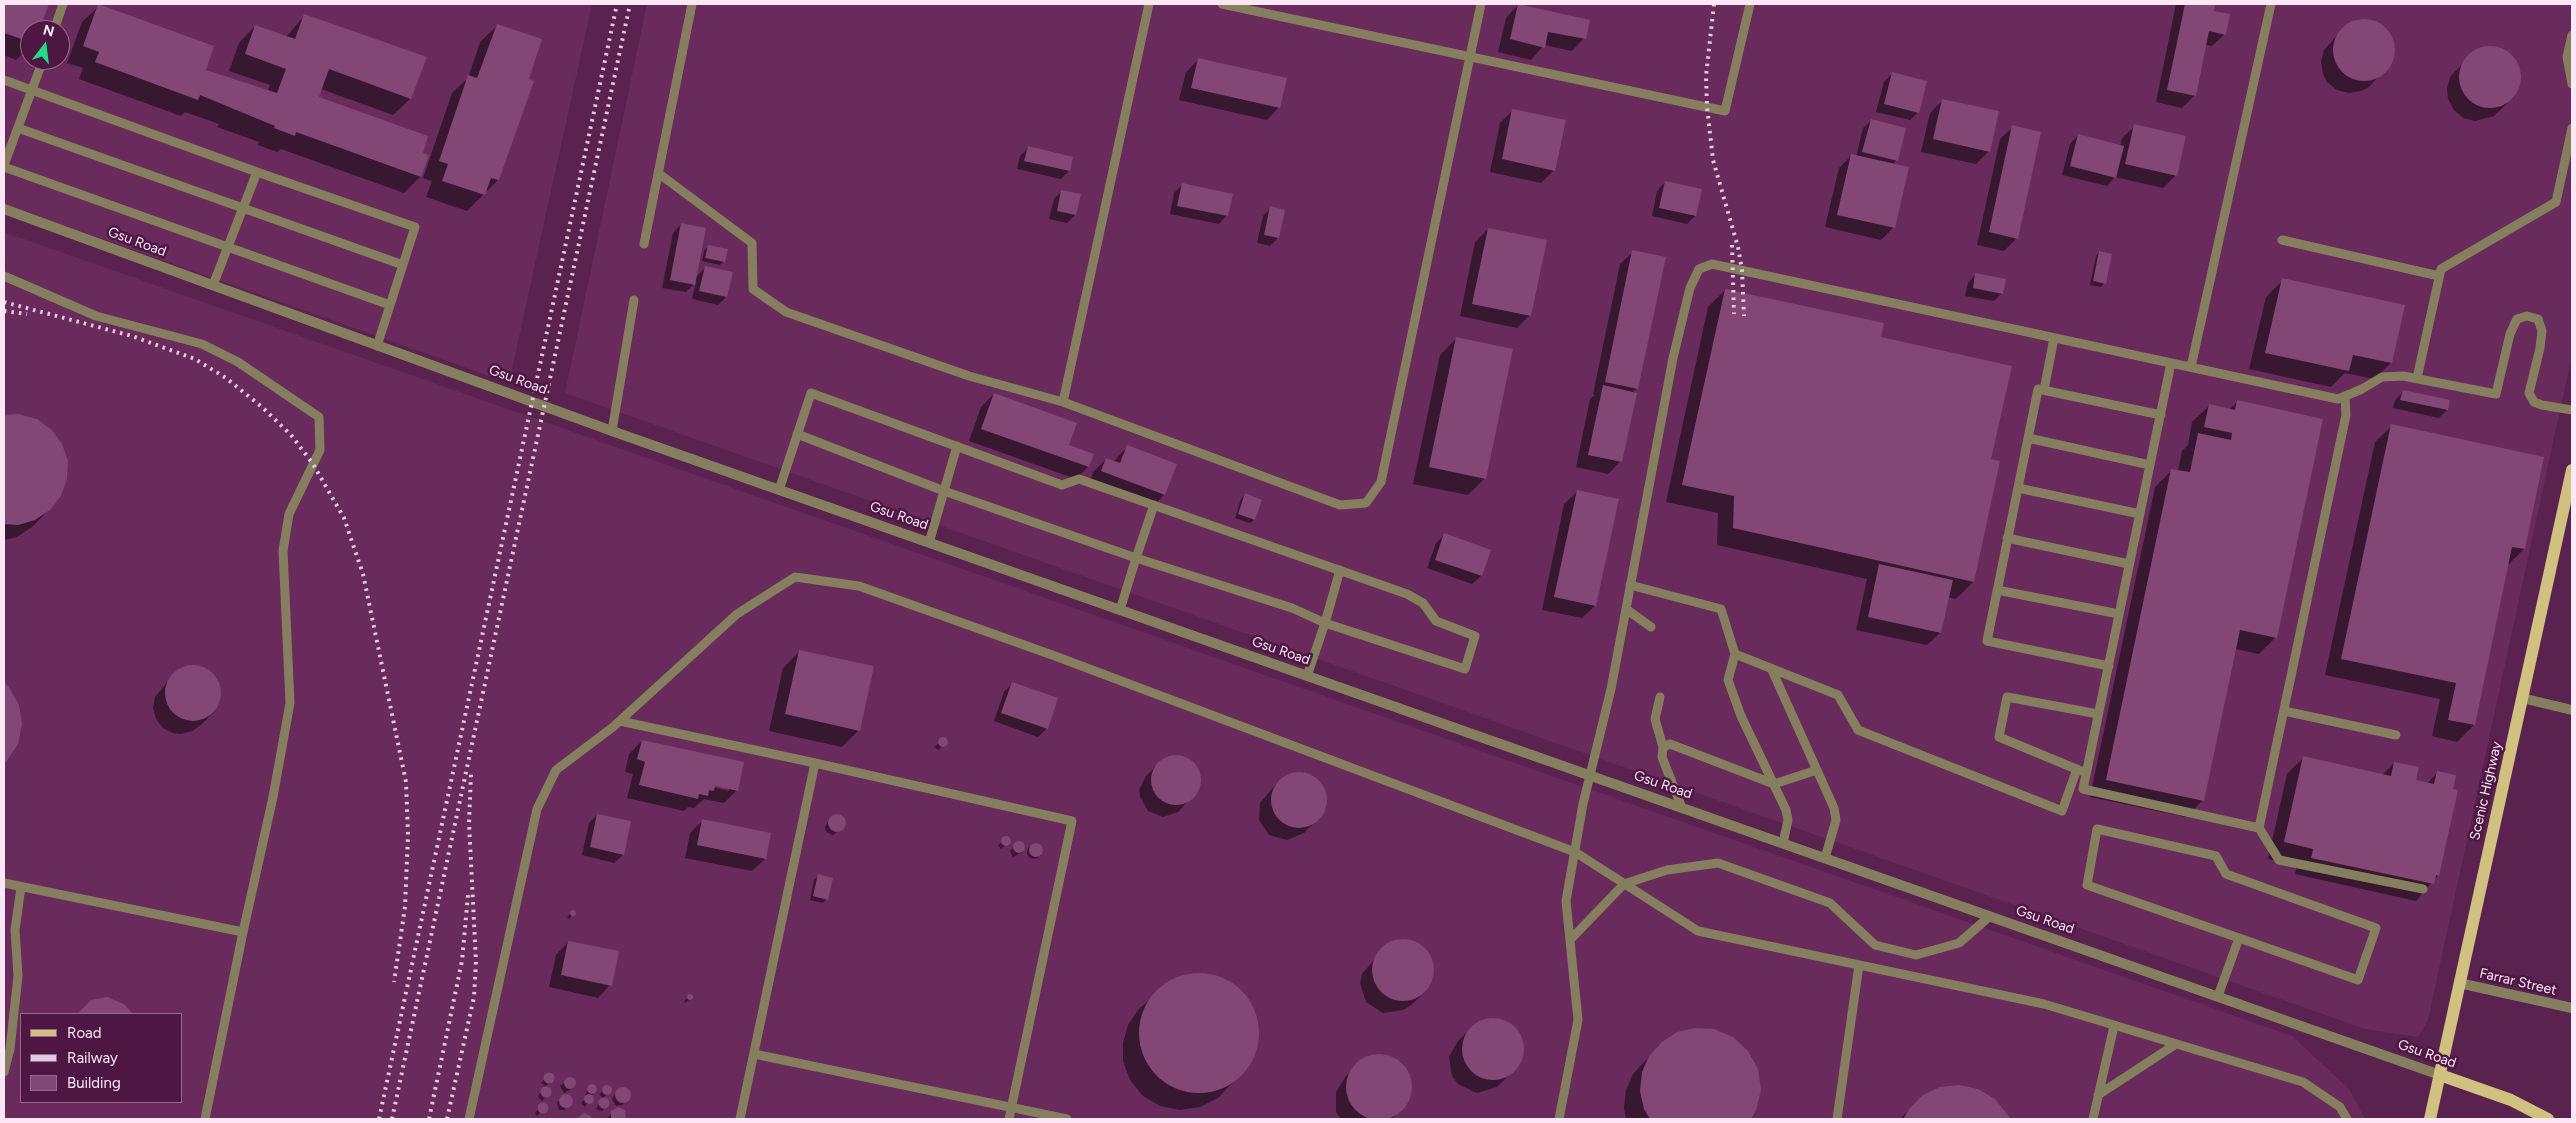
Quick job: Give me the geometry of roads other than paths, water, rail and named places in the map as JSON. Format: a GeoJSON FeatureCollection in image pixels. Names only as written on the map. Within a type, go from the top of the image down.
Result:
{"type":"FeatureCollection","features":[{"type":"Feature","properties":{"kind":"main road","name":"Scenic Highway"},"geometry":{"type":"LineString","coordinates":[[2430,1119],[2572,470]]}},
{"type":"Feature","properties":{"kind":"main road","name":"Gsu Road"},"geometry":{"type":"LineString","coordinates":[[2440,1075],[2511,1100],[2548,1119]]}},
{"type":"Feature","properties":{"kind":"street","name":"Gsu Road"},"geometry":{"type":"LineString","coordinates":[[4,209],[612,431],[2440,1075]]}},
{"type":"Feature","properties":{"kind":"street"},"geometry":{"type":"LineString","coordinates":[[2522,698],[2572,710]]}},
{"type":"Feature","properties":{"kind":"street","name":"Farrar Street"},"geometry":{"type":"LineString","coordinates":[[2459,982],[2572,1008]]}},
{"type":"Feature","properties":{"kind":"lane"},"geometry":{"type":"LineString","coordinates":[[57,20],[63,4]]}},
{"type":"Feature","properties":{"kind":"lane"},"geometry":{"type":"LineString","coordinates":[[644,244],[692,4]]}},
{"type":"Feature","properties":{"kind":"lane"},"geometry":{"type":"LineString","coordinates":[[1063,402],[1149,4]]}},
{"type":"Feature","properties":{"kind":"lane"},"geometry":{"type":"LineString","coordinates":[[1222,4],[1725,111],[1750,4]]}},
{"type":"Feature","properties":{"kind":"lane"},"geometry":{"type":"LineString","coordinates":[[658,173],[752,243],[753,289],[786,312],[969,376],[1063,402],[1340,505],[1366,503],[1381,482],[1481,4]]}},
{"type":"Feature","properties":{"kind":"lane"},"geometry":{"type":"LineString","coordinates":[[2191,367],[2271,4]]}},
{"type":"Feature","properties":{"kind":"lane"},"geometry":{"type":"LineString","coordinates":[[2572,35],[2567,57],[2572,84]]}},
{"type":"Feature","properties":{"kind":"lane"},"geometry":{"type":"LineString","coordinates":[[39,70],[4,166],[390,305]]}},
{"type":"Feature","properties":{"kind":"lane"},"geometry":{"type":"LineString","coordinates":[[4,80],[415,227],[377,346]]}},
{"type":"Feature","properties":{"kind":"lane"},"geometry":{"type":"LineString","coordinates":[[18,128],[403,264]]}},
{"type":"Feature","properties":{"kind":"lane"},"geometry":{"type":"LineString","coordinates":[[2417,378],[2441,269],[2556,202],[2572,128]]}},
{"type":"Feature","properties":{"kind":"lane"},"geometry":{"type":"LineString","coordinates":[[213,285],[257,172]]}},
{"type":"Feature","properties":{"kind":"lane"},"geometry":{"type":"LineString","coordinates":[[2282,240],[2439,276]]}},
{"type":"Feature","properties":{"kind":"lane"},"geometry":{"type":"LineString","coordinates":[[1559,1119],[1578,1020],[1566,901],[1590,775],[1611,688],[1673,358],[1690,288],[1699,269],[1712,264],[2338,399],[2382,377],[2403,376],[2496,394],[2510,334],[2517,319],[2527,316],[2538,318],[2542,331],[2540,348],[2528,393],[2534,402],[2572,410]]}},
{"type":"Feature","properties":{"kind":"lane"},"geometry":{"type":"LineString","coordinates":[[4,276],[96,316],[202,344],[238,362],[319,417],[320,450],[289,514],[282,551],[290,702],[274,797],[243,932],[205,1119]]}},
{"type":"Feature","properties":{"kind":"lane"},"geometry":{"type":"LineString","coordinates":[[612,431],[634,300]]}},
{"type":"Feature","properties":{"kind":"lane"},"geometry":{"type":"LineString","coordinates":[[2044,390],[2054,338]]}},
{"type":"Feature","properties":{"kind":"lane"},"geometry":{"type":"LineString","coordinates":[[2171,363],[2083,789],[2259,828]]}},
{"type":"Feature","properties":{"kind":"lane"},"geometry":{"type":"LineString","coordinates":[[2108,666],[1987,641],[2007,538],[2038,389],[2160,415]]}},
{"type":"Feature","properties":{"kind":"lane"},"geometry":{"type":"LineString","coordinates":[[779,490],[797,434],[811,393],[1062,485],[1079,479],[1407,594],[1423,603],[1436,621],[1475,636],[1465,669],[1325,623],[1292,608],[1136,558],[944,491],[797,434]]}},
{"type":"Feature","properties":{"kind":"lane"},"geometry":{"type":"LineString","coordinates":[[2345,396],[2346,415],[2259,828],[2279,860],[2423,889]]}},
{"type":"Feature","properties":{"kind":"lane"},"geometry":{"type":"LineString","coordinates":[[2028,438],[2150,465]]}},
{"type":"Feature","properties":{"kind":"lane"},"geometry":{"type":"LineString","coordinates":[[929,543],[957,446]]}},
{"type":"Feature","properties":{"kind":"lane"},"geometry":{"type":"LineString","coordinates":[[2018,488],[2140,514]]}},
{"type":"Feature","properties":{"kind":"lane"},"geometry":{"type":"LineString","coordinates":[[1120,610],[1154,505]]}},
{"type":"Feature","properties":{"kind":"lane"},"geometry":{"type":"LineString","coordinates":[[2007,538],[2130,564]]}},
{"type":"Feature","properties":{"kind":"lane"},"geometry":{"type":"LineString","coordinates":[[1307,676],[1340,570]]}},
{"type":"Feature","properties":{"kind":"lane"},"geometry":{"type":"LineString","coordinates":[[469,1119],[537,809],[556,770],[620,720],[737,614],[794,577],[868,589],[1056,656],[1575,852],[1698,931],[2044,1004],[2303,1082],[2340,1107],[2347,1119]]}},
{"type":"Feature","properties":{"kind":"lane"},"geometry":{"type":"LineString","coordinates":[[1630,585],[1721,609],[1735,654],[1728,680],[1788,820],[1783,843]]}},
{"type":"Feature","properties":{"kind":"lane"},"geometry":{"type":"LineString","coordinates":[[1997,590],[2119,614]]}},
{"type":"Feature","properties":{"kind":"lane"},"geometry":{"type":"LineString","coordinates":[[1626,609],[1651,628]]}},
{"type":"Feature","properties":{"kind":"lane"},"geometry":{"type":"LineString","coordinates":[[1735,654],[1838,695],[1858,730],[2062,811],[2077,769]]}},
{"type":"Feature","properties":{"kind":"lane"},"geometry":{"type":"LineString","coordinates":[[1771,668],[1834,808],[1836,820],[1825,858]]}},
{"type":"Feature","properties":{"kind":"lane"},"geometry":{"type":"LineString","coordinates":[[1660,697],[1655,719],[1663,747],[1662,757],[1669,779],[1682,808]]}},
{"type":"Feature","properties":{"kind":"lane"},"geometry":{"type":"LineString","coordinates":[[2086,774],[1999,736],[2007,697],[2098,714]]}},
{"type":"Feature","properties":{"kind":"lane"},"geometry":{"type":"LineString","coordinates":[[2284,711],[2396,734]]}},
{"type":"Feature","properties":{"kind":"lane"},"geometry":{"type":"LineString","coordinates":[[620,720],[815,762],[1072,821],[1009,1119]]}},
{"type":"Feature","properties":{"kind":"lane"},"geometry":{"type":"LineString","coordinates":[[1663,747],[1670,744],[1774,784],[1817,770]]}},
{"type":"Feature","properties":{"kind":"lane"},"geometry":{"type":"LineString","coordinates":[[740,1119],[815,762]]}},
{"type":"Feature","properties":{"kind":"lane"},"geometry":{"type":"LineString","coordinates":[[2098,830],[2216,856],[2226,874],[2376,928],[2358,980],[2239,938],[2087,884],[2098,830]]}},
{"type":"Feature","properties":{"kind":"lane"},"geometry":{"type":"LineString","coordinates":[[1570,940],[1624,884],[1667,870],[1718,863],[1830,903],[1875,944],[1916,955],[1959,943],[1990,916]]}},
{"type":"Feature","properties":{"kind":"lane"},"geometry":{"type":"LineString","coordinates":[[4,883],[243,932]]}},
{"type":"Feature","properties":{"kind":"lane"},"geometry":{"type":"LineString","coordinates":[[4,1072],[10,1049],[18,976],[15,930],[21,887]]}},
{"type":"Feature","properties":{"kind":"lane"},"geometry":{"type":"LineString","coordinates":[[2218,996],[2239,938]]}},
{"type":"Feature","properties":{"kind":"lane"},"geometry":{"type":"LineString","coordinates":[[1837,1119],[1860,965]]}},
{"type":"Feature","properties":{"kind":"lane"},"geometry":{"type":"LineString","coordinates":[[2093,1119],[2114,1026]]}},
{"type":"Feature","properties":{"kind":"lane"},"geometry":{"type":"LineString","coordinates":[[2098,1095],[2176,1044]]}},
{"type":"Feature","properties":{"kind":"lane"},"geometry":{"type":"LineString","coordinates":[[754,1054],[1067,1119]]}},
{"type":"Feature","properties":{"kind":"railway"},"geometry":{"type":"LineString","coordinates":[[379,1119],[617,4]]}},
{"type":"Feature","properties":{"kind":"railway"},"geometry":{"type":"LineString","coordinates":[[392,1119],[630,4]]}},
{"type":"Feature","properties":{"kind":"railway"},"geometry":{"type":"LineString","coordinates":[[1714,4],[1706,76],[1707,107],[1713,160],[1738,247],[1742,270],[1744,316]]}},
{"type":"Feature","properties":{"kind":"railway"},"geometry":{"type":"LineString","coordinates":[[1732,245],[1734,314]]}},
{"type":"Feature","properties":{"kind":"railway"},"geometry":{"type":"LineString","coordinates":[[4,302],[132,336],[195,359],[226,378],[262,407],[291,435],[313,464],[344,518],[363,574],[406,782],[408,835],[405,907],[394,982]]}},
{"type":"Feature","properties":{"kind":"railway"},"geometry":{"type":"LineString","coordinates":[[4,311],[27,314]]}},
{"type":"Feature","properties":{"kind":"railway"},"geometry":{"type":"LineString","coordinates":[[447,1119],[474,997],[476,962],[469,823],[471,774]]}},
{"type":"Feature","properties":{"kind":"railway"},"geometry":{"type":"LineString","coordinates":[[429,1119],[462,961],[468,895]]}}]}
